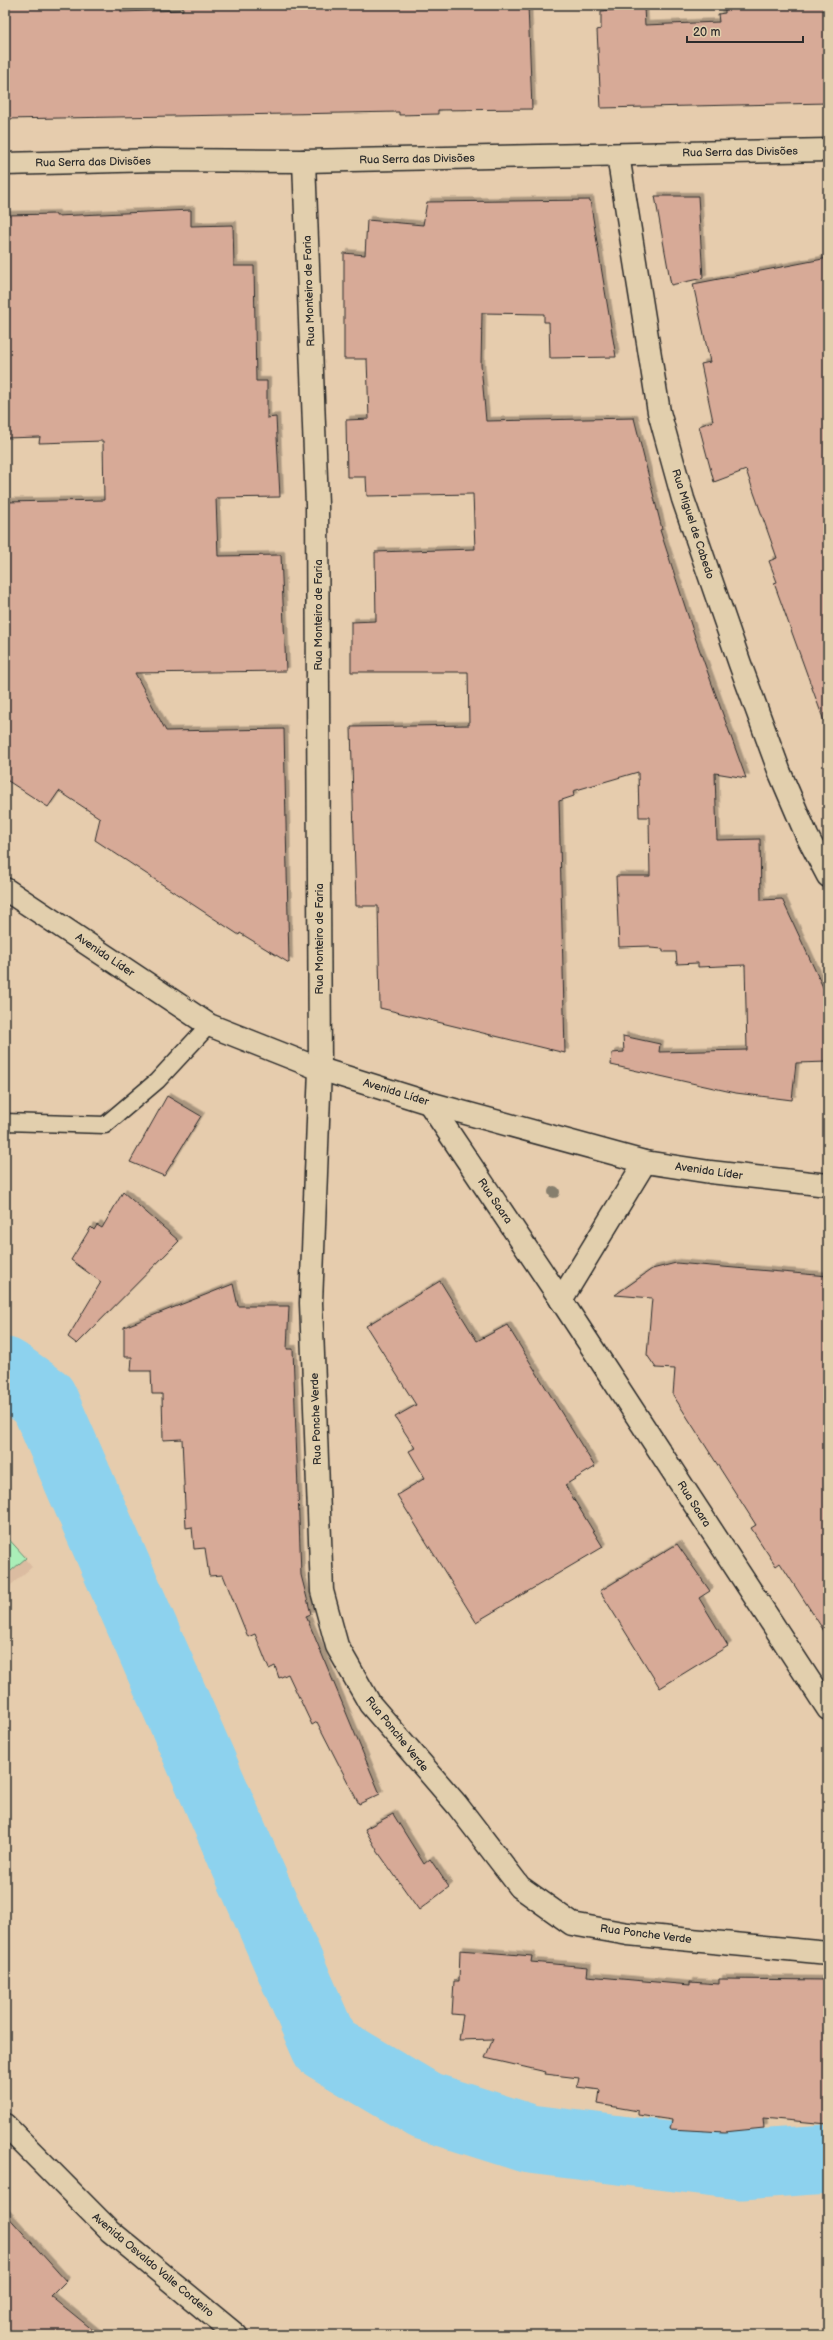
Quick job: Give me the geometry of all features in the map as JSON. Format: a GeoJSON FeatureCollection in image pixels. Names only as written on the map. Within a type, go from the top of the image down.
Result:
{"type":"FeatureCollection","features":[{"type":"Feature","properties":{"kind":"street","name":"Rua Serra das Divisões"},"geometry":{"type":"LineString","coordinates":[[5,164],[155,160],[304,161],[828,150]]}},
{"type":"Feature","properties":{"kind":"street","name":"Rua Miguel de Cabedo"},"geometry":{"type":"LineString","coordinates":[[618,155],[659,412],[683,499],[740,664],[780,773],[807,836],[828,876]]}},
{"type":"Feature","properties":{"kind":"street","name":"Rua Monteiro de Faria"},"geometry":{"type":"LineString","coordinates":[[304,161],[317,505],[320,1069]]}},
{"type":"Feature","properties":{"kind":"street","name":"Avenida Líder"},"geometry":{"type":"LineString","coordinates":[[5,889],[209,1025],[320,1069],[429,1103],[645,1162],[710,1172],[828,1186]]}},
{"type":"Feature","properties":{"kind":"street","name":"Rua Ponche Verde"},"geometry":{"type":"LineString","coordinates":[[320,1069],[311,1303],[322,1591],[337,1646],[370,1704],[457,1805],[520,1888],[572,1924],[628,1934],[828,1953]]}},
{"type":"Feature","properties":{"kind":"street","name":"Rua Saara"},"geometry":{"type":"LineString","coordinates":[[429,1103],[561,1300],[828,1709]]}},
{"type":"Feature","properties":{"kind":"street"},"geometry":{"type":"LineString","coordinates":[[561,1300],[645,1162]]}},
{"type":"Feature","properties":{"kind":"street","name":"Avenida Osvaldo Valle Cordeiro"},"geometry":{"type":"LineString","coordinates":[[5,2125],[110,2231],[236,2335]]}},
{"type":"Feature","properties":{"kind":"lane"},"geometry":{"type":"LineString","coordinates":[[5,1122],[105,1125],[157,1080],[209,1025]]}},
{"type":"Feature","properties":{"kind":"shaded area"},"geometry":{"type":"Polygon","coordinates":[[[5,1536],[32,1567],[5,1590],[5,1536]]]}},
{"type":"Feature","properties":{"kind":"green space"},"geometry":{"type":"Polygon","coordinates":[[[5,1535],[26,1558],[5,1576],[5,1535]]]}},
{"type":"Feature","properties":{"kind":"building"},"geometry":{"type":"Polygon","coordinates":[[[5,5],[121,5],[121,12],[183,10],[183,5],[528,5],[532,109],[438,110],[438,114],[399,115],[399,112],[5,119],[5,5]]]}},
{"type":"Feature","properties":{"kind":"building"},"geometry":{"type":"Polygon","coordinates":[[[725,5],[828,5],[828,103],[601,108],[597,30],[601,29],[601,11],[644,8],[645,25],[719,22],[718,14],[725,13],[725,5]]]}},
{"type":"Feature","properties":{"kind":"building"},"geometry":{"type":"Polygon","coordinates":[[[655,196],[698,196],[703,278],[671,285],[655,196]]]}},
{"type":"Feature","properties":{"kind":"building"},"geometry":{"type":"Polygon","coordinates":[[[590,200],[616,357],[550,358],[549,322],[544,322],[544,314],[482,313],[481,365],[486,421],[634,418],[662,529],[660,530],[696,640],[746,778],[715,773],[717,840],[760,839],[761,900],[782,899],[828,998],[828,1062],[796,1063],[792,1100],[736,1093],[611,1065],[612,1053],[624,1052],[623,1036],[660,1044],[659,1052],[747,1050],[745,965],[698,967],[698,963],[677,964],[676,952],[663,952],[663,949],[650,948],[650,946],[619,947],[616,876],[650,876],[649,817],[639,817],[638,772],[573,791],[574,796],[559,801],[565,1053],[380,1008],[378,906],[356,906],[351,727],[469,725],[468,672],[351,672],[351,622],[376,621],[375,552],[475,549],[473,494],[367,496],[366,477],[347,477],[346,420],[369,419],[367,359],[344,359],[344,253],[365,255],[367,220],[423,225],[427,202],[590,200]]]}},
{"type":"Feature","properties":{"kind":"building"},"geometry":{"type":"Polygon","coordinates":[[[191,210],[191,226],[233,225],[234,266],[254,266],[256,381],[267,381],[267,418],[276,417],[280,497],[216,498],[218,556],[281,555],[286,671],[135,673],[166,731],[284,729],[289,963],[240,933],[239,935],[95,840],[100,818],[59,791],[48,807],[5,779],[5,502],[104,500],[103,441],[39,443],[40,437],[5,438],[5,215],[56,214],[56,216],[191,210]]]}},
{"type":"Feature","properties":{"kind":"building"},"geometry":{"type":"Polygon","coordinates":[[[828,258],[828,721],[824,721],[774,583],[777,582],[769,561],[777,558],[746,470],[714,482],[699,426],[713,421],[701,364],[710,362],[693,284],[828,258]]]}},
{"type":"Feature","properties":{"kind":"building"},"geometry":{"type":"Polygon","coordinates":[[[167,1096],[201,1116],[164,1176],[130,1162],[167,1096]]]}},
{"type":"Feature","properties":{"kind":"building"},"geometry":{"type":"Polygon","coordinates":[[[123,1192],[179,1241],[77,1344],[68,1337],[101,1282],[71,1260],[91,1227],[94,1230],[97,1225],[102,1228],[123,1192]]]}},
{"type":"Feature","properties":{"kind":"building"},"geometry":{"type":"Polygon","coordinates":[[[676,1263],[828,1276],[828,1637],[780,1563],[776,1566],[751,1528],[756,1525],[673,1395],[675,1369],[656,1368],[647,1355],[652,1298],[615,1295],[652,1269],[676,1263]]]}},
{"type":"Feature","properties":{"kind":"building"},"geometry":{"type":"Polygon","coordinates":[[[440,1281],[477,1341],[507,1325],[595,1467],[565,1485],[603,1547],[476,1622],[397,1495],[425,1478],[409,1451],[415,1448],[395,1417],[416,1405],[366,1326],[440,1281]]]}},
{"type":"Feature","properties":{"kind":"building"},"geometry":{"type":"Polygon","coordinates":[[[233,1284],[238,1306],[289,1306],[287,1349],[293,1349],[301,1575],[311,1614],[306,1616],[380,1794],[359,1804],[317,1722],[312,1725],[288,1674],[279,1678],[275,1666],[269,1669],[255,1634],[248,1637],[223,1575],[209,1576],[205,1548],[194,1549],[192,1527],[186,1528],[182,1439],[163,1440],[162,1394],[152,1394],[151,1371],[131,1371],[132,1357],[124,1357],[124,1327],[233,1284]]]}},
{"type":"Feature","properties":{"kind":"building"},"geometry":{"type":"Polygon","coordinates":[[[677,1544],[710,1591],[699,1598],[728,1646],[660,1688],[600,1591],[677,1544]]]}},
{"type":"Feature","properties":{"kind":"building"},"geometry":{"type":"Polygon","coordinates":[[[393,1814],[424,1864],[430,1859],[449,1887],[419,1910],[378,1852],[365,1829],[393,1814]]]}},
{"type":"Feature","properties":{"kind":"building"},"geometry":{"type":"Polygon","coordinates":[[[460,1950],[532,1956],[531,1962],[588,1967],[587,1976],[690,1985],[690,1982],[719,1984],[719,1979],[828,1980],[828,2124],[763,2118],[764,2128],[724,2132],[670,2129],[672,2120],[638,2115],[638,2111],[598,2104],[600,2090],[577,2087],[579,2078],[545,2074],[546,2072],[485,2058],[493,2039],[459,2040],[463,2015],[452,2014],[454,1981],[459,1981],[460,1950]]]}},
{"type":"Feature","properties":{"kind":"building"},"geometry":{"type":"Polygon","coordinates":[[[5,2213],[66,2281],[51,2296],[99,2335],[5,2335],[5,2213]]]}},
{"type":"Feature","properties":{"kind":"waterway"},"geometry":{"type":"LineString","coordinates":[[5,1372],[43,1399],[325,2046],[426,2106],[530,2139],[741,2165],[828,2159]]}}]}
